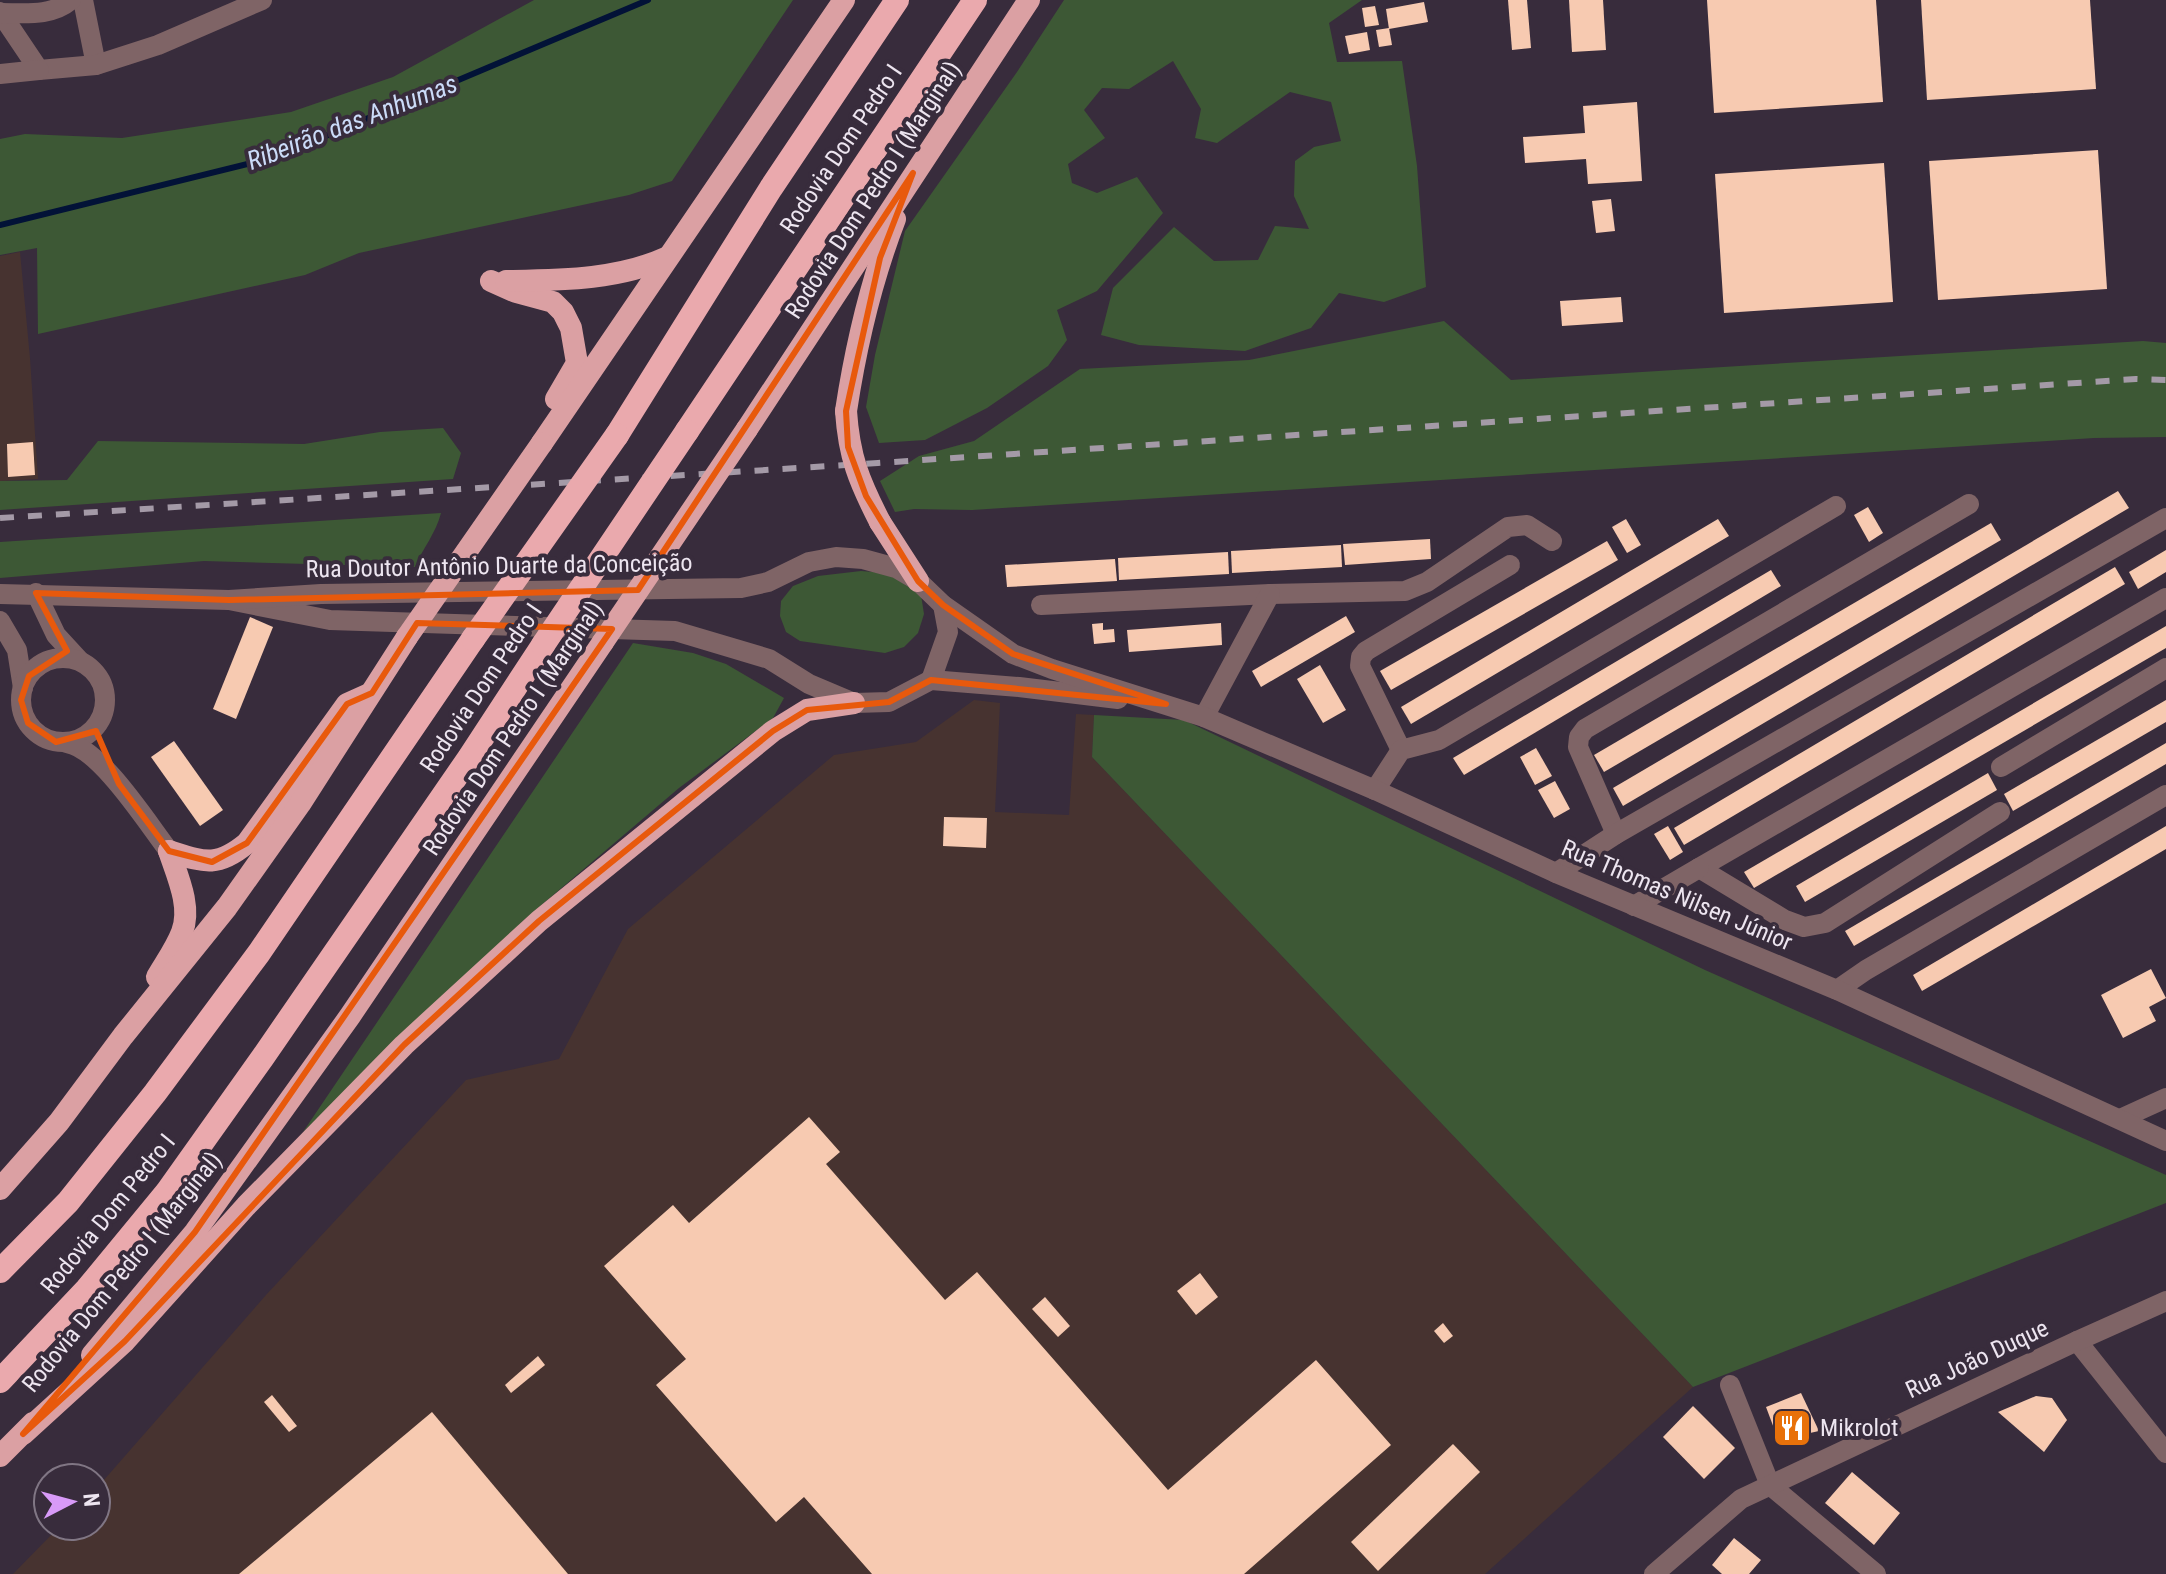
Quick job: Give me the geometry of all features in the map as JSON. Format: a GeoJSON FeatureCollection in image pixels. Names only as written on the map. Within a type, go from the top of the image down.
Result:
{"type":"FeatureCollection","features":[{"type":"Feature","properties":{"kind":"highway"},"geometry":{"type":"LineString","coordinates":[[0,1189],[59,1122],[123,1036],[227,907],[300,804],[407,637],[844,0]]}},
{"type":"Feature","properties":{"kind":"highway","name":"Rodovia Dom Pedro I"},"geometry":{"type":"LineString","coordinates":[[0,1271],[68,1202],[155,1093],[259,953],[473,639],[617,435],[771,188],[897,0]]}},
{"type":"Feature","properties":{"kind":"highway","name":"Rodovia Dom Pedro I"},"geometry":{"type":"LineString","coordinates":[[0,1381],[87,1289],[167,1192],[263,1057],[469,758],[975,0]]}},
{"type":"Feature","properties":{"kind":"highway","name":"Rodovia Dom Pedro I (Marginal)"},"geometry":{"type":"LineString","coordinates":[[0,1456],[23,1434],[195,1232],[350,1016],[747,429],[1029,0]]}},
{"type":"Feature","properties":{"kind":"highway"},"geometry":{"type":"LineString","coordinates":[[913,173],[877,271],[854,361],[846,411],[848,447],[856,474],[880,522],[918,581]]}},
{"type":"Feature","properties":{"kind":"highway"},"geometry":{"type":"LineString","coordinates":[[542,443],[553,404],[577,363],[571,328],[563,312],[553,302],[491,281],[564,280],[620,273],[645,268],[670,256]]}},
{"type":"Feature","properties":{"kind":"highway"},"geometry":{"type":"LineString","coordinates":[[169,851],[212,862],[230,857],[247,843],[347,704],[372,693]]}},
{"type":"Feature","properties":{"kind":"highway"},"geometry":{"type":"LineString","coordinates":[[23,1434],[125,1341],[246,1206],[394,1055],[539,921],[773,731],[807,710],[854,703]]}},
{"type":"Feature","properties":{"kind":"highway"},"geometry":{"type":"LineString","coordinates":[[123,1036],[182,933],[185,921],[183,894],[169,851]]}},
{"type":"Feature","properties":{"kind":"street"},"geometry":{"type":"LineString","coordinates":[[0,12],[32,14],[50,11],[71,0]]}},
{"type":"Feature","properties":{"kind":"street"},"geometry":{"type":"LineString","coordinates":[[83,0],[96,65]]}},
{"type":"Feature","properties":{"kind":"street"},"geometry":{"type":"LineString","coordinates":[[0,74],[96,65],[158,45],[232,7],[262,0]]}},
{"type":"Feature","properties":{"kind":"street"},"geometry":{"type":"LineString","coordinates":[[0,12],[44,69]]}},
{"type":"Feature","properties":{"kind":"street"},"geometry":{"type":"LineString","coordinates":[[1616,834],[1578,747],[1579,737],[1585,729],[1969,504]]}},
{"type":"Feature","properties":{"kind":"street"},"geometry":{"type":"LineString","coordinates":[[1375,790],[1401,750],[1439,740],[1836,506]]}},
{"type":"Feature","properties":{"kind":"street"},"geometry":{"type":"LineString","coordinates":[[1556,873],[1616,834],[2166,518]]}},
{"type":"Feature","properties":{"kind":"street"},"geometry":{"type":"LineString","coordinates":[[1041,605],[1405,591],[1427,582],[1508,527],[1527,525],[1552,541]]}},
{"type":"Feature","properties":{"kind":"street","name":"Rua Thomas Nilsen Júnior"},"geometry":{"type":"LineString","coordinates":[[768,582],[809,562],[836,557],[863,559],[896,568],[918,581],[943,605],[1013,654],[1204,717],[1375,790],[1556,873],[1837,990],[2166,1141]]}},
{"type":"Feature","properties":{"kind":"street"},"geometry":{"type":"LineString","coordinates":[[1401,750],[1360,666],[1361,657],[1366,651],[1510,565]]}},
{"type":"Feature","properties":{"kind":"street","name":"Rua Doutor Antônio Duarte da Conceição"},"geometry":{"type":"LineString","coordinates":[[0,594],[229,600],[321,594],[741,588],[768,582]]}},
{"type":"Feature","properties":{"kind":"street"},"geometry":{"type":"LineString","coordinates":[[36,593],[56,635],[100,678],[106,704],[99,726],[99,738],[119,784]]}},
{"type":"Feature","properties":{"kind":"street"},"geometry":{"type":"LineString","coordinates":[[1204,717],[1270,594]]}},
{"type":"Feature","properties":{"kind":"street"},"geometry":{"type":"LineString","coordinates":[[1634,906],[2166,598]]}},
{"type":"Feature","properties":{"kind":"street","name":"Rua Doutor Antônio Duarte da Conceição"},"geometry":{"type":"LineString","coordinates":[[229,600],[330,620],[675,631],[769,659],[809,684],[854,703]]}},
{"type":"Feature","properties":{"kind":"street"},"geometry":{"type":"LineString","coordinates":[[854,703],[889,702],[931,680],[948,632],[943,605]]}},
{"type":"Feature","properties":{"kind":"street"},"geometry":{"type":"LineString","coordinates":[[0,621],[17,650],[23,712],[28,723],[45,738],[76,744],[89,754],[119,784],[169,851]]}},
{"type":"Feature","properties":{"kind":"street"},"geometry":{"type":"LineString","coordinates":[[23,688],[29,676],[51,659],[65,657],[79,660]]}},
{"type":"Feature","properties":{"kind":"street"},"geometry":{"type":"LineString","coordinates":[[2001,767],[2166,668]]}},
{"type":"Feature","properties":{"kind":"street","name":"Rua Thomas Nilsen Júnior"},"geometry":{"type":"LineString","coordinates":[[931,680],[1166,704]]}},
{"type":"Feature","properties":{"kind":"street"},"geometry":{"type":"LineString","coordinates":[[67,743],[88,735],[102,718]]}},
{"type":"Feature","properties":{"kind":"street"},"geometry":{"type":"LineString","coordinates":[[1837,990],[1866,970],[2166,795]]}},
{"type":"Feature","properties":{"kind":"street"},"geometry":{"type":"LineString","coordinates":[[1699,868],[1785,920],[1804,927],[1825,923],[2000,812]]}},
{"type":"Feature","properties":{"kind":"street"},"geometry":{"type":"LineString","coordinates":[[2120,1119],[2166,1098]]}},
{"type":"Feature","properties":{"kind":"street","name":"Rua João Duque"},"geometry":{"type":"LineString","coordinates":[[1654,1574],[1741,1499],[2166,1301]]}},
{"type":"Feature","properties":{"kind":"street"},"geometry":{"type":"LineString","coordinates":[[2077,1341],[2166,1453]]}},
{"type":"Feature","properties":{"kind":"street"},"geometry":{"type":"LineString","coordinates":[[1730,1385],[1770,1485],[1876,1574]]}},
{"type":"Feature","properties":{"kind":"highlighted area"},"geometry":{"type":"Polygon","coordinates":[[[913,173],[880,258],[846,411],[848,447],[866,496],[918,581],[943,605],[1013,654],[1166,704],[931,680],[889,702],[807,710],[773,731],[539,921],[404,1045],[125,1341],[23,1434],[195,1232],[612,629],[417,623],[372,693],[347,704],[247,843],[212,862],[169,851],[119,784],[96,731],[56,742],[28,723],[21,700],[29,676],[67,651],[36,593],[229,600],[638,590],[913,173]]]}},
{"type":"Feature","properties":{"kind":"shaded area"},"geometry":{"type":"Polygon","coordinates":[[[20,252],[38,479],[0,481],[0,256],[20,252]]]}},
{"type":"Feature","properties":{"kind":"shaded area"},"geometry":{"type":"Polygon","coordinates":[[[974,700],[1000,703],[995,812],[1069,815],[1076,714],[1094,715],[1092,757],[1693,1387],[1485,1574],[13,1574],[44,1542],[112,1542],[112,1471],[266,1295],[466,1080],[559,1059],[628,929],[834,755],[916,742],[974,700]]]}},
{"type":"Feature","properties":{"kind":"green space"},"geometry":{"type":"Polygon","coordinates":[[[534,0],[793,0],[672,181],[629,195],[359,253],[305,275],[38,334],[37,248],[0,255],[0,139],[25,134],[122,138],[291,112],[393,77],[534,0]]]}},
{"type":"Feature","properties":{"kind":"green space"},"geometry":{"type":"Polygon","coordinates":[[[1064,0],[1362,0],[1329,23],[1337,62],[1402,61],[1417,166],[1426,287],[1384,302],[1339,293],[1311,328],[1245,351],[1139,345],[1101,335],[1113,288],[1174,227],[1214,261],[1258,260],[1275,226],[1309,229],[1294,196],[1295,161],[1314,147],[1341,141],[1331,102],[1290,92],[1217,143],[1195,138],[1201,109],[1173,61],[1129,89],[1102,88],[1084,110],[1105,138],[1068,164],[1072,183],[1097,193],[1137,177],[1163,213],[1097,291],[1057,310],[1067,340],[1048,366],[987,408],[925,440],[879,443],[866,407],[875,355],[905,231],[1064,0]]]}},
{"type":"Feature","properties":{"kind":"green space"},"geometry":{"type":"Polygon","coordinates":[[[1444,321],[1511,380],[2143,341],[2166,343],[2166,437],[2094,438],[972,510],[914,509],[895,512],[880,481],[919,456],[974,441],[1080,369],[1249,360],[1444,321]]]}},
{"type":"Feature","properties":{"kind":"green space"},"geometry":{"type":"Polygon","coordinates":[[[443,428],[461,453],[453,479],[0,510],[0,481],[67,480],[98,441],[304,444],[380,432],[443,428]]]}},
{"type":"Feature","properties":{"kind":"green space"},"geometry":{"type":"Polygon","coordinates":[[[441,513],[415,567],[204,561],[0,578],[0,542],[441,513]]]}},
{"type":"Feature","properties":{"kind":"green space"},"geometry":{"type":"Polygon","coordinates":[[[861,571],[887,573],[921,595],[924,614],[918,633],[904,647],[885,653],[800,641],[786,632],[780,616],[781,601],[793,586],[818,576],[861,571]]]}},
{"type":"Feature","properties":{"kind":"green space"},"geometry":{"type":"Polygon","coordinates":[[[633,643],[693,653],[726,664],[784,698],[773,718],[679,788],[525,919],[303,1132],[633,643]]]}},
{"type":"Feature","properties":{"kind":"green space"},"geometry":{"type":"Polygon","coordinates":[[[1094,715],[1184,720],[1705,970],[2166,1175],[2166,1203],[1693,1387],[1092,757],[1094,715]]]}},
{"type":"Feature","properties":{"kind":"building"},"geometry":{"type":"Polygon","coordinates":[[[1508,0],[1527,0],[1531,48],[1512,50],[1508,0]]]}},
{"type":"Feature","properties":{"kind":"building"},"geometry":{"type":"Polygon","coordinates":[[[1569,0],[1603,0],[1606,50],[1572,52],[1569,0]]]}},
{"type":"Feature","properties":{"kind":"building"},"geometry":{"type":"Polygon","coordinates":[[[1707,0],[1876,0],[1883,102],[1714,113],[1707,0]]]}},
{"type":"Feature","properties":{"kind":"building"},"geometry":{"type":"Polygon","coordinates":[[[1921,0],[2090,0],[2096,89],[1927,100],[1921,0]]]}},
{"type":"Feature","properties":{"kind":"building"},"geometry":{"type":"Polygon","coordinates":[[[1424,2],[1428,22],[1389,29],[1386,9],[1424,2]]]}},
{"type":"Feature","properties":{"kind":"building"},"geometry":{"type":"Polygon","coordinates":[[[1375,6],[1379,25],[1365,27],[1362,8],[1375,6]]]}},
{"type":"Feature","properties":{"kind":"building"},"geometry":{"type":"Polygon","coordinates":[[[1389,28],[1392,45],[1379,47],[1376,30],[1389,28]]]}},
{"type":"Feature","properties":{"kind":"building"},"geometry":{"type":"Polygon","coordinates":[[[1367,32],[1370,50],[1349,54],[1345,36],[1367,32]]]}},
{"type":"Feature","properties":{"kind":"building"},"geometry":{"type":"Polygon","coordinates":[[[1637,102],[1642,181],[1588,184],[1586,159],[1525,163],[1523,137],[1585,133],[1583,106],[1637,102]]]}},
{"type":"Feature","properties":{"kind":"building"},"geometry":{"type":"Polygon","coordinates":[[[2098,150],[2107,289],[1938,300],[1929,161],[2098,150]]]}},
{"type":"Feature","properties":{"kind":"building"},"geometry":{"type":"Polygon","coordinates":[[[1884,163],[1893,302],[1724,313],[1715,174],[1884,163]]]}},
{"type":"Feature","properties":{"kind":"building"},"geometry":{"type":"Polygon","coordinates":[[[1611,199],[1615,231],[1596,233],[1592,201],[1611,199]]]}},
{"type":"Feature","properties":{"kind":"building"},"geometry":{"type":"Polygon","coordinates":[[[1621,297],[1623,322],[1562,326],[1560,301],[1621,297]]]}},
{"type":"Feature","properties":{"kind":"building"},"geometry":{"type":"Polygon","coordinates":[[[33,442],[35,475],[8,477],[7,444],[33,442]]]}},
{"type":"Feature","properties":{"kind":"building"},"geometry":{"type":"Polygon","coordinates":[[[2118,491],[2129,508],[1623,806],[1613,788],[2118,491]]]}},
{"type":"Feature","properties":{"kind":"building"},"geometry":{"type":"Polygon","coordinates":[[[1868,507],[1883,533],[1869,542],[1854,515],[1868,507]]]}},
{"type":"Feature","properties":{"kind":"building"},"geometry":{"type":"Polygon","coordinates":[[[1626,519],[1641,545],[1627,553],[1612,527],[1626,519]]]}},
{"type":"Feature","properties":{"kind":"building"},"geometry":{"type":"Polygon","coordinates":[[[1718,519],[1729,536],[1411,724],[1401,707],[1718,519]]]}},
{"type":"Feature","properties":{"kind":"building"},"geometry":{"type":"Polygon","coordinates":[[[1991,523],[2001,540],[1604,772],[1594,755],[1991,523]]]}},
{"type":"Feature","properties":{"kind":"building"},"geometry":{"type":"Polygon","coordinates":[[[1430,539],[1431,559],[1345,565],[1343,544],[1430,539]]]}},
{"type":"Feature","properties":{"kind":"building"},"geometry":{"type":"Polygon","coordinates":[[[1607,541],[1618,560],[1391,690],[1380,671],[1607,541]]]}},
{"type":"Feature","properties":{"kind":"building"},"geometry":{"type":"Polygon","coordinates":[[[1341,545],[1342,567],[1232,573],[1231,551],[1341,545]]]}},
{"type":"Feature","properties":{"kind":"building"},"geometry":{"type":"Polygon","coordinates":[[[2166,550],[2166,572],[2138,589],[2129,572],[2166,550]]]}},
{"type":"Feature","properties":{"kind":"building"},"geometry":{"type":"Polygon","coordinates":[[[1228,552],[1229,574],[1119,580],[1118,558],[1228,552]]]}},
{"type":"Feature","properties":{"kind":"building"},"geometry":{"type":"Polygon","coordinates":[[[1115,559],[1117,581],[1007,587],[1005,565],[1115,559]]]}},
{"type":"Feature","properties":{"kind":"building"},"geometry":{"type":"Polygon","coordinates":[[[2115,567],[2125,584],[1684,845],[1674,828],[2115,567]]]}},
{"type":"Feature","properties":{"kind":"building"},"geometry":{"type":"Polygon","coordinates":[[[1771,570],[1781,586],[1464,775],[1453,758],[1771,570]]]}},
{"type":"Feature","properties":{"kind":"building"},"geometry":{"type":"Polygon","coordinates":[[[1346,616],[1355,632],[1261,687],[1252,671],[1346,616]]]}},
{"type":"Feature","properties":{"kind":"building"},"geometry":{"type":"Polygon","coordinates":[[[250,617],[273,627],[236,719],[213,709],[250,617]]]}},
{"type":"Feature","properties":{"kind":"building"},"geometry":{"type":"Polygon","coordinates":[[[1103,623],[1103,630],[1114,629],[1115,642],[1094,644],[1092,624],[1103,623]]]}},
{"type":"Feature","properties":{"kind":"building"},"geometry":{"type":"Polygon","coordinates":[[[1221,623],[1222,645],[1129,652],[1127,630],[1221,623]]]}},
{"type":"Feature","properties":{"kind":"building"},"geometry":{"type":"Polygon","coordinates":[[[2166,626],[2166,648],[1754,888],[1744,872],[2166,626]]]}},
{"type":"Feature","properties":{"kind":"building"},"geometry":{"type":"Polygon","coordinates":[[[1320,665],[1346,710],[1323,723],[1297,679],[1320,665]]]}},
{"type":"Feature","properties":{"kind":"building"},"geometry":{"type":"Polygon","coordinates":[[[2166,700],[2166,722],[2013,811],[2004,794],[2166,700]]]}},
{"type":"Feature","properties":{"kind":"building"},"geometry":{"type":"Polygon","coordinates":[[[174,741],[223,810],[200,826],[151,757],[174,741]]]}},
{"type":"Feature","properties":{"kind":"building"},"geometry":{"type":"Polygon","coordinates":[[[2166,743],[2166,764],[1854,946],[1845,931],[2166,743]]]}},
{"type":"Feature","properties":{"kind":"building"},"geometry":{"type":"Polygon","coordinates":[[[1536,748],[1552,776],[1535,785],[1520,757],[1536,748]]]}},
{"type":"Feature","properties":{"kind":"building"},"geometry":{"type":"Polygon","coordinates":[[[1988,773],[1997,790],[1805,902],[1796,886],[1988,773]]]}},
{"type":"Feature","properties":{"kind":"building"},"geometry":{"type":"Polygon","coordinates":[[[1555,781],[1570,809],[1554,818],[1538,790],[1555,781]]]}},
{"type":"Feature","properties":{"kind":"building"},"geometry":{"type":"Polygon","coordinates":[[[944,817],[987,818],[986,848],[943,846],[944,817]]]}},
{"type":"Feature","properties":{"kind":"building"},"geometry":{"type":"Polygon","coordinates":[[[1668,826],[1683,852],[1670,860],[1654,834],[1668,826]]]}},
{"type":"Feature","properties":{"kind":"building"},"geometry":{"type":"Polygon","coordinates":[[[2166,826],[2166,849],[1922,991],[1913,975],[2166,826]]]}},
{"type":"Feature","properties":{"kind":"building"},"geometry":{"type":"Polygon","coordinates":[[[2151,969],[2166,998],[2149,1007],[2156,1021],[2123,1038],[2101,995],[2151,969]]]}},
{"type":"Feature","properties":{"kind":"building"},"geometry":{"type":"Polygon","coordinates":[[[809,1117],[840,1152],[826,1164],[945,1300],[977,1272],[1168,1490],[1316,1360],[1391,1445],[1244,1574],[872,1574],[804,1497],[776,1522],[656,1385],[686,1359],[604,1266],[673,1205],[689,1223],[809,1117]]]}},
{"type":"Feature","properties":{"kind":"building"},"geometry":{"type":"Polygon","coordinates":[[[1200,1273],[1218,1297],[1196,1315],[1177,1291],[1200,1273]]]}},
{"type":"Feature","properties":{"kind":"building"},"geometry":{"type":"Polygon","coordinates":[[[1045,1297],[1070,1326],[1058,1337],[1032,1309],[1045,1297]]]}},
{"type":"Feature","properties":{"kind":"building"},"geometry":{"type":"Polygon","coordinates":[[[1443,1323],[1453,1336],[1444,1343],[1434,1331],[1443,1323]]]}},
{"type":"Feature","properties":{"kind":"building"},"geometry":{"type":"Polygon","coordinates":[[[538,1356],[545,1365],[511,1393],[505,1385],[538,1356]]]}},
{"type":"Feature","properties":{"kind":"building"},"geometry":{"type":"Polygon","coordinates":[[[1801,1393],[1819,1431],[1792,1437],[1775,1431],[1766,1407],[1801,1393]]]}},
{"type":"Feature","properties":{"kind":"building"},"geometry":{"type":"Polygon","coordinates":[[[272,1395],[297,1426],[289,1432],[264,1402],[272,1395]]]}},
{"type":"Feature","properties":{"kind":"building"},"geometry":{"type":"Polygon","coordinates":[[[2036,1396],[2052,1398],[2067,1420],[2044,1452],[1998,1412],[2036,1396]]]}},
{"type":"Feature","properties":{"kind":"building"},"geometry":{"type":"Polygon","coordinates":[[[1693,1406],[1735,1448],[1704,1479],[1663,1437],[1693,1406]]]}},
{"type":"Feature","properties":{"kind":"building"},"geometry":{"type":"Polygon","coordinates":[[[432,1412],[568,1574],[239,1574],[432,1412]]]}},
{"type":"Feature","properties":{"kind":"building"},"geometry":{"type":"Polygon","coordinates":[[[1453,1444],[1480,1472],[1378,1571],[1351,1542],[1453,1444]]]}},
{"type":"Feature","properties":{"kind":"building"},"geometry":{"type":"Polygon","coordinates":[[[1852,1472],[1900,1513],[1874,1545],[1825,1503],[1852,1472]]]}},
{"type":"Feature","properties":{"kind":"building"},"geometry":{"type":"Polygon","coordinates":[[[1734,1538],[1761,1560],[1749,1574],[1722,1574],[1712,1565],[1734,1538]]]}},
{"type":"Feature","properties":{"kind":"waterway","name":"Ribeirão das Anhumas"},"geometry":{"type":"LineString","coordinates":[[0,225],[276,157],[648,0]]}},
{"type":"Feature","properties":{"kind":"railway"},"geometry":{"type":"LineString","coordinates":[[0,518],[2136,379],[2166,380]]}},
{"type":"Feature","properties":{"kind":"place","name":"Mikrolot"},"geometry":{"type":"Point","coordinates":[1792,1428]}}]}
